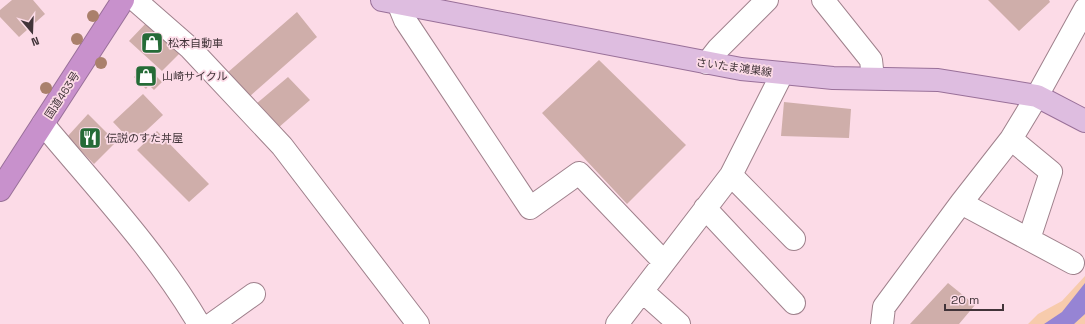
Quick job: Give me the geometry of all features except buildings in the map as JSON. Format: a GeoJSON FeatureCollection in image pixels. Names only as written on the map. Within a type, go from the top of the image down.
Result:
{"type":"FeatureCollection","features":[{"type":"Feature","properties":{"kind":"highway","name":"国道463号"},"geometry":{"type":"LineString","coordinates":[[0,190],[123,0]]}},
{"type":"Feature","properties":{"kind":"main road","name":"さいたま鴻巣線"},"geometry":{"type":"LineString","coordinates":[[390,2],[741,69],[832,78],[938,80],[1037,96],[1085,121]]}},
{"type":"Feature","properties":{"kind":"street"},"geometry":{"type":"LineString","coordinates":[[135,0],[190,48],[282,146],[418,324]]}},
{"type":"Feature","properties":{"kind":"street"},"geometry":{"type":"LineString","coordinates":[[707,63],[718,49],[767,0]]}},
{"type":"Feature","properties":{"kind":"street"},"geometry":{"type":"LineString","coordinates":[[823,0],[872,60],[873,78]]}},
{"type":"Feature","properties":{"kind":"street"},"geometry":{"type":"LineString","coordinates":[[390,2],[404,20],[530,208],[579,173],[664,262]]}},
{"type":"Feature","properties":{"kind":"street"},"geometry":{"type":"LineString","coordinates":[[882,324],[884,307],[961,203],[1011,139],[1037,96],[1085,9]]}},
{"type":"Feature","properties":{"kind":"street"},"geometry":{"type":"LineString","coordinates":[[617,324],[731,175],[782,74]]}},
{"type":"Feature","properties":{"kind":"street"},"geometry":{"type":"LineString","coordinates":[[43,124],[134,232],[183,298],[199,324]]}},
{"type":"Feature","properties":{"kind":"street"},"geometry":{"type":"LineString","coordinates":[[1011,139],[1051,172],[1029,240]]}},
{"type":"Feature","properties":{"kind":"street"},"geometry":{"type":"LineString","coordinates":[[731,175],[794,239]]}},
{"type":"Feature","properties":{"kind":"street"},"geometry":{"type":"LineString","coordinates":[[961,203],[1073,263]]}},
{"type":"Feature","properties":{"kind":"street"},"geometry":{"type":"LineString","coordinates":[[705,208],[794,303]]}},
{"type":"Feature","properties":{"kind":"street"},"geometry":{"type":"LineString","coordinates":[[642,291],[679,324]]}},
{"type":"Feature","properties":{"kind":"street"},"geometry":{"type":"LineString","coordinates":[[212,324],[254,294]]}},
{"type":"Feature","properties":{"kind":"shaded area"},"geometry":{"type":"Polygon","coordinates":[[[1085,276],[1085,324],[1028,324],[1038,314],[1062,301],[1085,276]]]}},
{"type":"Feature","properties":{"kind":"shaded area"},"geometry":{"type":"Polygon","coordinates":[[[1085,283],[1085,314],[1074,324],[1044,324],[1062,312],[1085,283]]]}},
{"type":"Feature","properties":{"kind":"place","name":"松本自動車"},"geometry":{"type":"Point","coordinates":[152,43]}},
{"type":"Feature","properties":{"kind":"place","name":"山崎サイクル"},"geometry":{"type":"Point","coordinates":[146,76]}},
{"type":"Feature","properties":{"kind":"place","name":"伝説のすた丼屋"},"geometry":{"type":"Point","coordinates":[90,138]}}]}
